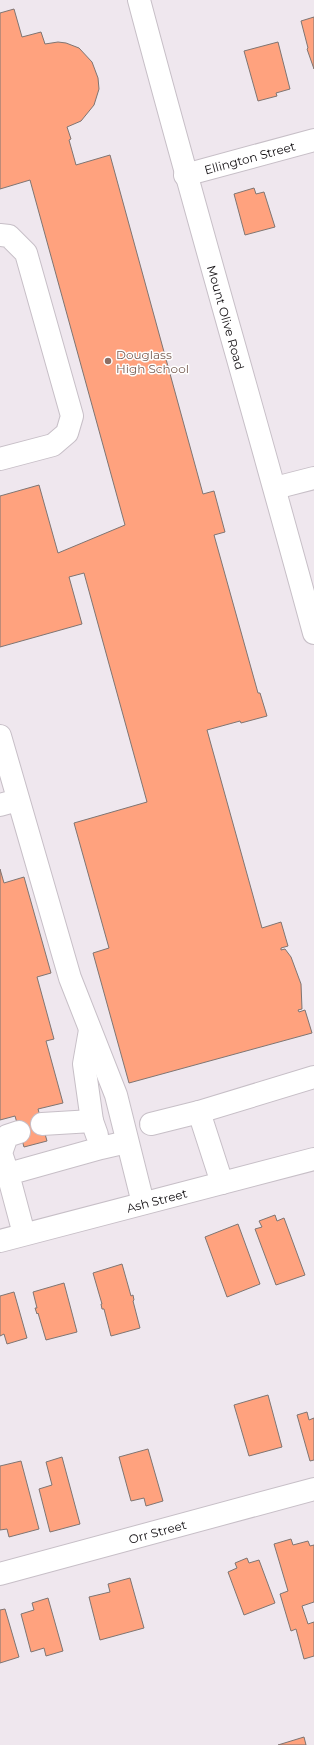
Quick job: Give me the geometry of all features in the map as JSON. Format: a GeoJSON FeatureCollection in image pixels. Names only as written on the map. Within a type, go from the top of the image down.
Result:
{"type":"FeatureCollection","features":[{"type":"Feature","properties":{"kind":"street","name":"Mount Olive Road"},"geometry":{"type":"LineString","coordinates":[[139,0],[185,175],[275,488],[314,633]]}},
{"type":"Feature","properties":{"kind":"street","name":"Ellington Street"},"geometry":{"type":"LineString","coordinates":[[185,175],[314,140]]}},
{"type":"Feature","properties":{"kind":"street"},"geometry":{"type":"LineString","coordinates":[[0,235],[9,236],[26,253],[72,416],[67,433],[53,445],[0,459]]}},
{"type":"Feature","properties":{"kind":"street"},"geometry":{"type":"LineString","coordinates":[[275,488],[314,478]]}},
{"type":"Feature","properties":{"kind":"street"},"geometry":{"type":"LineString","coordinates":[[0,736],[9,802],[70,978],[116,1095],[143,1203]]}},
{"type":"Feature","properties":{"kind":"street"},"geometry":{"type":"LineString","coordinates":[[90,1030],[84,1064],[92,1122],[101,1148]]}},
{"type":"Feature","properties":{"kind":"street"},"geometry":{"type":"LineString","coordinates":[[151,1124],[199,1112],[314,1077]]}},
{"type":"Feature","properties":{"kind":"street"},"geometry":{"type":"LineString","coordinates":[[199,1112],[222,1183]]}},
{"type":"Feature","properties":{"kind":"street"},"geometry":{"type":"LineString","coordinates":[[42,1124],[92,1122]]}},
{"type":"Feature","properties":{"kind":"street"},"geometry":{"type":"LineString","coordinates":[[19,1132],[7,1136],[1,1153],[24,1234]]}},
{"type":"Feature","properties":{"kind":"street"},"geometry":{"type":"LineString","coordinates":[[8,1174],[128,1142]]}},
{"type":"Feature","properties":{"kind":"street","name":"Ash Street"},"geometry":{"type":"LineString","coordinates":[[0,1241],[314,1159]]}},
{"type":"Feature","properties":{"kind":"street","name":"Orr Street"},"geometry":{"type":"LineString","coordinates":[[0,1574],[314,1489]]}},
{"type":"Feature","properties":{"kind":"building"},"geometry":{"type":"Polygon","coordinates":[[[14,9],[22,37],[41,32],[45,44],[58,42],[66,43],[79,48],[92,62],[98,78],[99,89],[94,105],[81,121],[67,127],[71,139],[69,140],[76,165],[110,155],[203,494],[214,491],[225,532],[214,535],[258,693],[260,693],[267,716],[241,723],[240,721],[207,730],[262,928],[281,922],[288,946],[281,948],[281,950],[285,949],[291,957],[301,984],[302,1009],[298,1010],[299,1012],[305,1010],[312,1033],[129,1083],[93,953],[109,948],[74,823],[147,802],[84,573],[69,577],[82,624],[0,647],[0,496],[39,485],[58,553],[125,525],[30,180],[0,189],[0,13],[14,9]]]}},
{"type":"Feature","properties":{"kind":"building"},"geometry":{"type":"Polygon","coordinates":[[[314,17],[314,69],[307,49],[301,21],[314,17]]]}},
{"type":"Feature","properties":{"kind":"building"},"geometry":{"type":"Polygon","coordinates":[[[278,42],[290,89],[276,93],[277,96],[258,101],[244,51],[278,42]]]}},
{"type":"Feature","properties":{"kind":"building"},"geometry":{"type":"Polygon","coordinates":[[[254,188],[256,194],[264,192],[275,227],[245,235],[234,194],[254,188]]]}},
{"type":"Feature","properties":{"kind":"building"},"geometry":{"type":"Polygon","coordinates":[[[0,869],[4,883],[24,877],[51,973],[37,977],[54,1039],[46,1041],[63,1103],[38,1109],[47,1141],[24,1147],[15,1116],[0,1120],[0,869]]]}},
{"type":"Feature","properties":{"kind":"building"},"geometry":{"type":"Polygon","coordinates":[[[275,1215],[277,1221],[284,1218],[305,1275],[276,1285],[255,1229],[262,1227],[259,1221],[275,1215]]]}},
{"type":"Feature","properties":{"kind":"building"},"geometry":{"type":"Polygon","coordinates":[[[238,1224],[260,1284],[227,1297],[205,1237],[238,1224]]]}},
{"type":"Feature","properties":{"kind":"building"},"geometry":{"type":"Polygon","coordinates":[[[122,1264],[131,1296],[133,1295],[133,1301],[140,1328],[111,1336],[104,1309],[102,1309],[102,1304],[93,1273],[122,1264]]]}},
{"type":"Feature","properties":{"kind":"building"},"geometry":{"type":"Polygon","coordinates":[[[64,1283],[77,1332],[46,1340],[38,1313],[37,1314],[35,1308],[37,1308],[33,1292],[64,1283]]]}},
{"type":"Feature","properties":{"kind":"building"},"geometry":{"type":"Polygon","coordinates":[[[14,1292],[27,1338],[7,1344],[4,1334],[0,1336],[0,1296],[14,1292]]]}},
{"type":"Feature","properties":{"kind":"building"},"geometry":{"type":"Polygon","coordinates":[[[268,1395],[282,1447],[249,1456],[234,1405],[268,1395]]]}},
{"type":"Feature","properties":{"kind":"building"},"geometry":{"type":"Polygon","coordinates":[[[307,1412],[309,1420],[314,1418],[314,1460],[310,1461],[297,1415],[307,1412]]]}},
{"type":"Feature","properties":{"kind":"building"},"geometry":{"type":"Polygon","coordinates":[[[148,1449],[163,1501],[146,1506],[144,1498],[131,1501],[119,1457],[148,1449]]]}},
{"type":"Feature","properties":{"kind":"building"},"geometry":{"type":"Polygon","coordinates":[[[62,1457],[80,1524],[50,1532],[39,1489],[52,1485],[46,1462],[62,1457]]]}},
{"type":"Feature","properties":{"kind":"building"},"geometry":{"type":"Polygon","coordinates":[[[21,1461],[39,1529],[9,1537],[7,1529],[0,1530],[0,1466],[21,1461]]]}},
{"type":"Feature","properties":{"kind":"building"},"geometry":{"type":"Polygon","coordinates":[[[291,1539],[293,1545],[308,1541],[310,1546],[314,1545],[314,1602],[302,1606],[308,1624],[314,1622],[314,1656],[304,1659],[296,1629],[291,1631],[280,1594],[288,1591],[274,1544],[291,1539]]]}},
{"type":"Feature","properties":{"kind":"building"},"geometry":{"type":"Polygon","coordinates":[[[247,1558],[249,1563],[259,1560],[275,1603],[244,1615],[228,1572],[237,1568],[235,1563],[247,1558]]]}},
{"type":"Feature","properties":{"kind":"building"},"geometry":{"type":"Polygon","coordinates":[[[130,1578],[144,1628],[100,1640],[89,1597],[110,1592],[108,1584],[130,1578]]]}},
{"type":"Feature","properties":{"kind":"building"},"geometry":{"type":"Polygon","coordinates":[[[48,1598],[63,1651],[46,1656],[44,1648],[31,1652],[21,1614],[34,1610],[32,1603],[48,1598]]]}},
{"type":"Feature","properties":{"kind":"building"},"geometry":{"type":"Polygon","coordinates":[[[5,1609],[19,1657],[0,1663],[0,1610],[5,1609]]]}},
{"type":"Feature","properties":{"kind":"building"},"geometry":{"type":"Polygon","coordinates":[[[304,1737],[306,1745],[278,1745],[304,1737]]]}},
{"type":"Feature","properties":{"kind":"place","name":"Douglass High School"},"geometry":{"type":"Point","coordinates":[108,361]}}]}
